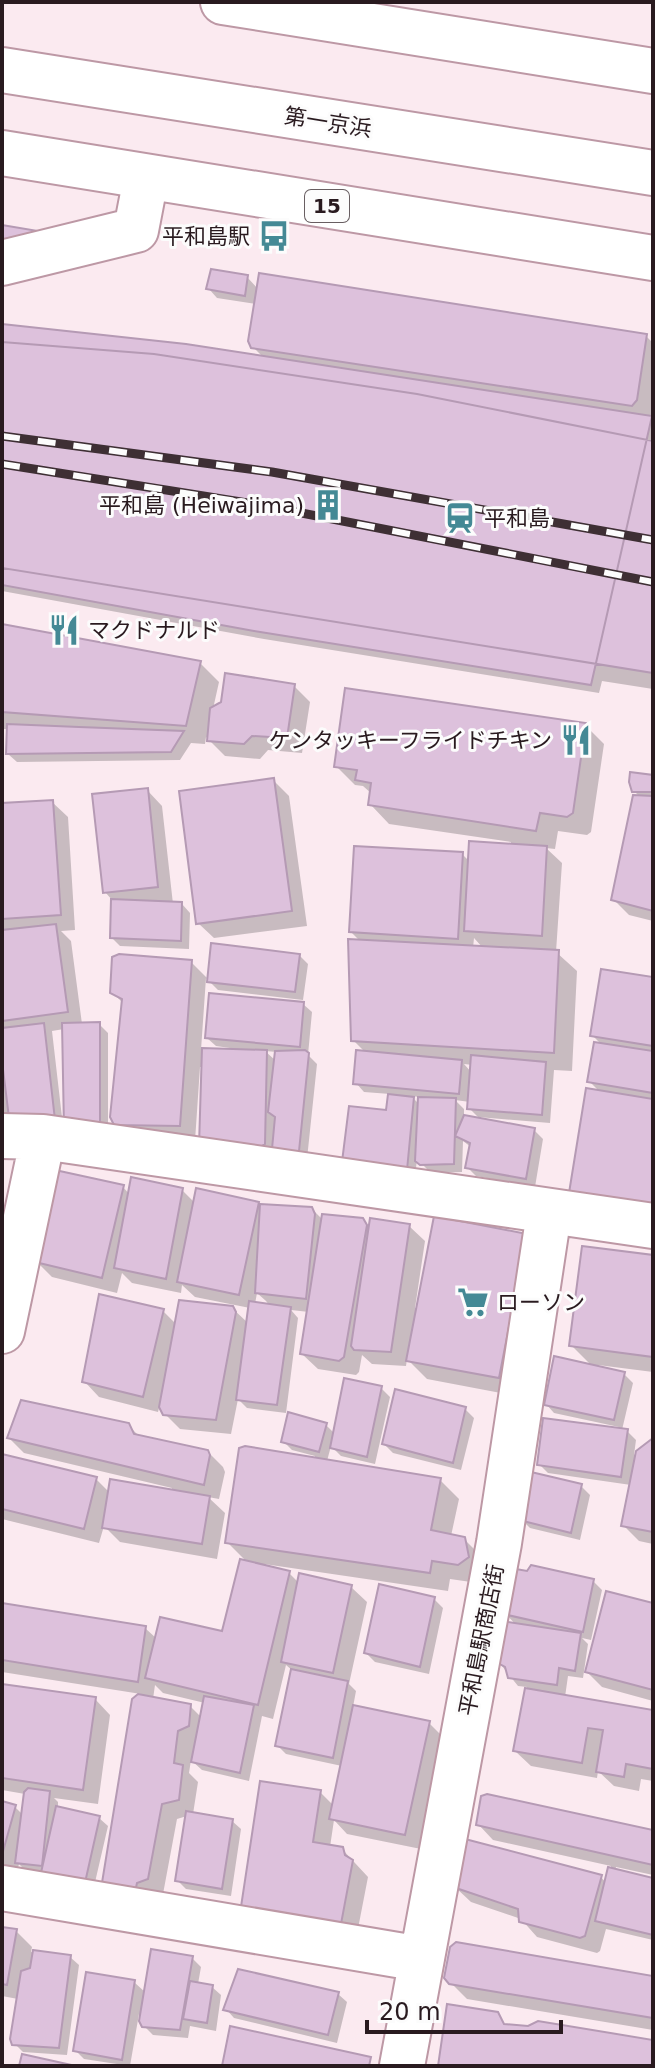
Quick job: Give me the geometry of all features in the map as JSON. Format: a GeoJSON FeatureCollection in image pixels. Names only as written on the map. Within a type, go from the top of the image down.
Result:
{"type":"FeatureCollection","features":[{"type":"Feature","properties":{"kind":"main road"},"geometry":{"type":"LineString","coordinates":[[223,2],[633,68]]}},
{"type":"Feature","properties":{"kind":"main road","name":"第一京浜"},"geometry":{"type":"LineString","coordinates":[[2,70],[653,173]]}},
{"type":"Feature","properties":{"kind":"main road","name":"15"},"geometry":{"type":"LineString","coordinates":[[2,153],[653,258]]}},
{"type":"Feature","properties":{"kind":"main road"},"geometry":{"type":"LineString","coordinates":[[2,263],[136,230],[146,178]]}},
{"type":"Feature","properties":{"kind":"main road"},"geometry":{"type":"LineString","coordinates":[[2,1331],[23,1136],[653,1226]]}},
{"type":"Feature","properties":{"kind":"main road","name":"平和島駅商店街"},"geometry":{"type":"LineString","coordinates":[[402,2066],[499,1543],[549,1213]]}},
{"type":"Feature","properties":{"kind":"main road"},"geometry":{"type":"LineString","coordinates":[[2,1888],[421,1959]]}},
{"type":"Feature","properties":{"kind":"building"},"geometry":{"type":"Polygon","coordinates":[[[2,225],[44,232],[2,247],[2,225]]]}},
{"type":"Feature","properties":{"kind":"building"},"geometry":{"type":"Polygon","coordinates":[[[211,269],[248,275],[245,296],[206,289],[211,269]]]}},
{"type":"Feature","properties":{"kind":"building"},"geometry":{"type":"Polygon","coordinates":[[[259,273],[647,334],[637,400],[632,406],[251,348],[248,341],[259,273]]]}},
{"type":"Feature","properties":{"kind":"building","name":"平和島 (Heiwajima)"},"geometry":{"type":"Polygon","coordinates":[[[2,324],[186,344],[652,416],[591,685],[254,631],[2,585],[2,324]]]}},
{"type":"Feature","properties":{"kind":"building","name":"平和島 (Heiwajima)"},"geometry":{"type":"Polygon","coordinates":[[[2,342],[154,354],[417,394],[653,441],[653,673],[2,568],[2,342]]]}},
{"type":"Feature","properties":{"kind":"building"},"geometry":{"type":"Polygon","coordinates":[[[2,624],[201,661],[186,726],[2,712],[2,624]]]}},
{"type":"Feature","properties":{"kind":"building"},"geometry":{"type":"Polygon","coordinates":[[[225,673],[295,684],[287,738],[252,736],[244,744],[207,741],[210,708],[221,702],[225,673]]]}},
{"type":"Feature","properties":{"kind":"building"},"geometry":{"type":"Polygon","coordinates":[[[345,688],[586,723],[573,813],[567,817],[540,813],[536,831],[368,805],[371,783],[355,780],[357,770],[334,767],[345,688]]]}},
{"type":"Feature","properties":{"kind":"building"},"geometry":{"type":"Polygon","coordinates":[[[7,724],[184,731],[171,752],[6,754],[7,724]]]}},
{"type":"Feature","properties":{"kind":"building"},"geometry":{"type":"Polygon","coordinates":[[[630,772],[653,775],[653,792],[632,792],[630,772]]]}},
{"type":"Feature","properties":{"kind":"building"},"geometry":{"type":"Polygon","coordinates":[[[274,778],[292,911],[196,924],[179,791],[274,778]]]}},
{"type":"Feature","properties":{"kind":"building"},"geometry":{"type":"Polygon","coordinates":[[[148,788],[158,887],[103,893],[92,794],[148,788]]]}},
{"type":"Feature","properties":{"kind":"building"},"geometry":{"type":"Polygon","coordinates":[[[633,795],[653,796],[653,911],[611,900],[633,795]]]}},
{"type":"Feature","properties":{"kind":"building"},"geometry":{"type":"Polygon","coordinates":[[[53,800],[61,915],[2,919],[2,803],[53,800]]]}},
{"type":"Feature","properties":{"kind":"building"},"geometry":{"type":"Polygon","coordinates":[[[469,841],[547,846],[542,936],[464,931],[469,841]]]}},
{"type":"Feature","properties":{"kind":"building"},"geometry":{"type":"Polygon","coordinates":[[[354,846],[463,852],[458,939],[349,932],[354,846]]]}},
{"type":"Feature","properties":{"kind":"building"},"geometry":{"type":"Polygon","coordinates":[[[111,899],[182,902],[181,941],[110,938],[111,899]]]}},
{"type":"Feature","properties":{"kind":"building"},"geometry":{"type":"Polygon","coordinates":[[[56,924],[68,1012],[2,1021],[2,930],[56,924]]]}},
{"type":"Feature","properties":{"kind":"building"},"geometry":{"type":"Polygon","coordinates":[[[348,939],[559,950],[554,1053],[351,1041],[348,939]]]}},
{"type":"Feature","properties":{"kind":"building"},"geometry":{"type":"Polygon","coordinates":[[[211,943],[300,954],[295,992],[207,982],[211,943]]]}},
{"type":"Feature","properties":{"kind":"building"},"geometry":{"type":"Polygon","coordinates":[[[119,954],[192,960],[180,1126],[114,1125],[110,1117],[122,999],[110,993],[112,957],[119,954]]]}},
{"type":"Feature","properties":{"kind":"building"},"geometry":{"type":"Polygon","coordinates":[[[601,969],[653,977],[653,1046],[590,1036],[601,969]]]}},
{"type":"Feature","properties":{"kind":"building"},"geometry":{"type":"Polygon","coordinates":[[[209,993],[304,1002],[300,1047],[205,1038],[209,993]]]}},
{"type":"Feature","properties":{"kind":"building"},"geometry":{"type":"Polygon","coordinates":[[[100,1022],[100,1129],[64,1129],[62,1023],[100,1022]]]}},
{"type":"Feature","properties":{"kind":"building"},"geometry":{"type":"Polygon","coordinates":[[[44,1023],[55,1120],[10,1126],[2,1061],[2,1028],[44,1023]]]}},
{"type":"Feature","properties":{"kind":"building"},"geometry":{"type":"Polygon","coordinates":[[[594,1042],[653,1051],[653,1093],[587,1082],[594,1042]]]}},
{"type":"Feature","properties":{"kind":"building"},"geometry":{"type":"Polygon","coordinates":[[[202,1048],[267,1050],[265,1144],[258,1148],[199,1146],[202,1048]]]}},
{"type":"Feature","properties":{"kind":"building"},"geometry":{"type":"Polygon","coordinates":[[[305,1050],[309,1053],[299,1151],[277,1152],[272,1149],[275,1117],[268,1112],[275,1051],[305,1050]]]}},
{"type":"Feature","properties":{"kind":"building"},"geometry":{"type":"Polygon","coordinates":[[[356,1050],[462,1060],[459,1094],[353,1084],[356,1050]]]}},
{"type":"Feature","properties":{"kind":"building"},"geometry":{"type":"Polygon","coordinates":[[[471,1055],[546,1062],[542,1115],[467,1109],[471,1055]]]}},
{"type":"Feature","properties":{"kind":"building"},"geometry":{"type":"Polygon","coordinates":[[[586,1088],[653,1099],[653,1207],[569,1193],[586,1088]]]}},
{"type":"Feature","properties":{"kind":"building"},"geometry":{"type":"Polygon","coordinates":[[[388,1094],[414,1097],[407,1170],[342,1162],[349,1106],[386,1110],[388,1094]]]}},
{"type":"Feature","properties":{"kind":"building"},"geometry":{"type":"Polygon","coordinates":[[[418,1097],[456,1098],[454,1164],[420,1165],[415,1161],[418,1097]]]}},
{"type":"Feature","properties":{"kind":"building"},"geometry":{"type":"Polygon","coordinates":[[[464,1115],[535,1128],[526,1179],[465,1168],[470,1143],[455,1136],[464,1115]]]}},
{"type":"Feature","properties":{"kind":"building"},"geometry":{"type":"Polygon","coordinates":[[[55,1170],[124,1185],[102,1278],[35,1262],[55,1170]]]}},
{"type":"Feature","properties":{"kind":"building"},"geometry":{"type":"Polygon","coordinates":[[[131,1177],[183,1188],[166,1279],[114,1268],[131,1177]]]}},
{"type":"Feature","properties":{"kind":"building"},"geometry":{"type":"Polygon","coordinates":[[[196,1188],[259,1202],[239,1295],[177,1282],[196,1188]]]}},
{"type":"Feature","properties":{"kind":"building"},"geometry":{"type":"Polygon","coordinates":[[[260,1204],[312,1207],[315,1214],[306,1299],[255,1293],[260,1204]]]}},
{"type":"Feature","properties":{"kind":"building"},"geometry":{"type":"Polygon","coordinates":[[[322,1214],[363,1218],[367,1225],[344,1357],[339,1361],[300,1354],[322,1214]]]}},
{"type":"Feature","properties":{"kind":"building"},"geometry":{"type":"Polygon","coordinates":[[[434,1216],[527,1234],[499,1378],[406,1361],[434,1216]]]}},
{"type":"Feature","properties":{"kind":"building"},"geometry":{"type":"Polygon","coordinates":[[[370,1218],[410,1224],[391,1352],[354,1350],[351,1346],[370,1218]]]}},
{"type":"Feature","properties":{"kind":"building"},"geometry":{"type":"Polygon","coordinates":[[[582,1246],[653,1255],[653,1357],[569,1346],[582,1246]]]}},
{"type":"Feature","properties":{"kind":"building"},"geometry":{"type":"Polygon","coordinates":[[[99,1294],[164,1309],[143,1397],[82,1382],[99,1294]]]}},
{"type":"Feature","properties":{"kind":"building"},"geometry":{"type":"Polygon","coordinates":[[[179,1300],[233,1306],[236,1312],[216,1420],[163,1415],[159,1407],[179,1300]]]}},
{"type":"Feature","properties":{"kind":"building"},"geometry":{"type":"Polygon","coordinates":[[[249,1301],[291,1307],[277,1405],[236,1400],[249,1301]]]}},
{"type":"Feature","properties":{"kind":"building"},"geometry":{"type":"Polygon","coordinates":[[[554,1356],[625,1372],[614,1420],[544,1405],[554,1356]]]}},
{"type":"Feature","properties":{"kind":"building"},"geometry":{"type":"Polygon","coordinates":[[[344,1378],[382,1386],[367,1457],[330,1448],[344,1378]]]}},
{"type":"Feature","properties":{"kind":"building"},"geometry":{"type":"Polygon","coordinates":[[[395,1389],[466,1407],[453,1463],[382,1444],[395,1389]]]}},
{"type":"Feature","properties":{"kind":"building"},"geometry":{"type":"Polygon","coordinates":[[[21,1400],[129,1423],[134,1434],[208,1450],[210,1455],[204,1485],[7,1438],[21,1400]]]}},
{"type":"Feature","properties":{"kind":"building"},"geometry":{"type":"Polygon","coordinates":[[[288,1412],[327,1423],[319,1452],[281,1442],[288,1412]]]}},
{"type":"Feature","properties":{"kind":"building"},"geometry":{"type":"Polygon","coordinates":[[[543,1418],[628,1429],[621,1477],[537,1465],[543,1418]]]}},
{"type":"Feature","properties":{"kind":"building"},"geometry":{"type":"Polygon","coordinates":[[[653,1438],[653,1532],[621,1526],[636,1451],[653,1438]]]}},
{"type":"Feature","properties":{"kind":"building"},"geometry":{"type":"Polygon","coordinates":[[[245,1446],[441,1478],[431,1530],[465,1537],[469,1557],[458,1565],[432,1561],[430,1573],[225,1543],[239,1448],[245,1446]]]}},
{"type":"Feature","properties":{"kind":"building"},"geometry":{"type":"Polygon","coordinates":[[[2,1454],[97,1477],[84,1529],[2,1509],[2,1454]]]}},
{"type":"Feature","properties":{"kind":"building"},"geometry":{"type":"Polygon","coordinates":[[[531,1472],[582,1484],[571,1533],[519,1520],[531,1472]]]}},
{"type":"Feature","properties":{"kind":"building"},"geometry":{"type":"Polygon","coordinates":[[[110,1479],[210,1496],[202,1544],[102,1528],[110,1479]]]}},
{"type":"Feature","properties":{"kind":"building"},"geometry":{"type":"Polygon","coordinates":[[[240,1559],[290,1571],[258,1705],[145,1678],[160,1617],[222,1631],[240,1559]]]}},
{"type":"Feature","properties":{"kind":"building"},"geometry":{"type":"Polygon","coordinates":[[[531,1565],[594,1579],[583,1632],[503,1614],[510,1568],[527,1571],[531,1565]]]}},
{"type":"Feature","properties":{"kind":"building"},"geometry":{"type":"Polygon","coordinates":[[[299,1573],[352,1585],[333,1673],[281,1662],[299,1573]]]}},
{"type":"Feature","properties":{"kind":"building"},"geometry":{"type":"Polygon","coordinates":[[[379,1584],[435,1597],[420,1667],[364,1653],[379,1584]]]}},
{"type":"Feature","properties":{"kind":"building"},"geometry":{"type":"Polygon","coordinates":[[[606,1591],[653,1603],[653,1690],[585,1672],[606,1591]]]}},
{"type":"Feature","properties":{"kind":"building"},"geometry":{"type":"Polygon","coordinates":[[[2,1603],[146,1626],[138,1682],[2,1660],[2,1603]]]}},
{"type":"Feature","properties":{"kind":"building"},"geometry":{"type":"Polygon","coordinates":[[[502,1621],[581,1633],[575,1671],[559,1668],[557,1685],[508,1678],[505,1667],[496,1662],[502,1621]]]}},
{"type":"Feature","properties":{"kind":"building"},"geometry":{"type":"Polygon","coordinates":[[[291,1669],[348,1681],[333,1758],[275,1746],[291,1669]]]}},
{"type":"Feature","properties":{"kind":"building"},"geometry":{"type":"Polygon","coordinates":[[[2,1684],[96,1697],[83,1790],[2,1778],[2,1684]]]}},
{"type":"Feature","properties":{"kind":"building"},"geometry":{"type":"Polygon","coordinates":[[[525,1688],[653,1710],[653,1769],[626,1764],[624,1777],[596,1772],[603,1730],[588,1728],[582,1763],[513,1751],[525,1688]]]}},
{"type":"Feature","properties":{"kind":"building"},"geometry":{"type":"Polygon","coordinates":[[[138,1694],[191,1704],[189,1726],[178,1731],[174,1763],[183,1765],[179,1800],[162,1804],[148,1879],[137,1883],[133,1901],[100,1895],[132,1699],[138,1694]]]}},
{"type":"Feature","properties":{"kind":"building"},"geometry":{"type":"Polygon","coordinates":[[[204,1696],[254,1705],[240,1773],[191,1762],[204,1696]]]}},
{"type":"Feature","properties":{"kind":"building"},"geometry":{"type":"Polygon","coordinates":[[[353,1705],[430,1721],[405,1835],[329,1819],[353,1705]]]}},
{"type":"Feature","properties":{"kind":"building"},"geometry":{"type":"Polygon","coordinates":[[[260,1781],[321,1790],[313,1842],[343,1847],[345,1855],[353,1860],[341,1924],[239,1920],[260,1781]]]}},
{"type":"Feature","properties":{"kind":"building"},"geometry":{"type":"Polygon","coordinates":[[[28,1788],[50,1791],[42,1866],[15,1863],[24,1792],[28,1788]]]}},
{"type":"Feature","properties":{"kind":"building"},"geometry":{"type":"Polygon","coordinates":[[[487,1794],[653,1830],[653,1865],[476,1825],[481,1796],[487,1794]]]}},
{"type":"Feature","properties":{"kind":"building"},"geometry":{"type":"Polygon","coordinates":[[[2,1801],[16,1805],[2,1855],[2,1801]]]}},
{"type":"Feature","properties":{"kind":"building"},"geometry":{"type":"Polygon","coordinates":[[[56,1806],[100,1816],[82,1896],[38,1886],[56,1806]]]}},
{"type":"Feature","properties":{"kind":"building"},"geometry":{"type":"Polygon","coordinates":[[[186,1811],[233,1819],[222,1889],[175,1881],[186,1811]]]}},
{"type":"Feature","properties":{"kind":"building"},"geometry":{"type":"Polygon","coordinates":[[[465,1839],[602,1875],[585,1936],[580,1938],[519,1922],[518,1909],[453,1887],[465,1839]]]}},
{"type":"Feature","properties":{"kind":"building"},"geometry":{"type":"Polygon","coordinates":[[[608,1867],[653,1878],[653,1935],[595,1921],[608,1867]]]}},
{"type":"Feature","properties":{"kind":"building"},"geometry":{"type":"Polygon","coordinates":[[[2,1927],[17,1929],[7,1985],[2,1984],[2,1927]]]}},
{"type":"Feature","properties":{"kind":"building"},"geometry":{"type":"Polygon","coordinates":[[[456,1942],[653,1976],[653,2018],[449,1984],[444,1978],[450,1947],[456,1942]]]}},
{"type":"Feature","properties":{"kind":"building"},"geometry":{"type":"Polygon","coordinates":[[[151,1949],[193,1956],[180,2030],[142,2027],[139,2021],[151,1949]]]}},
{"type":"Feature","properties":{"kind":"building"},"geometry":{"type":"Polygon","coordinates":[[[33,1950],[71,1955],[59,2048],[12,2045],[10,2039],[21,1971],[30,1968],[33,1950]]]}},
{"type":"Feature","properties":{"kind":"building"},"geometry":{"type":"Polygon","coordinates":[[[238,1969],[339,1992],[328,2035],[223,2010],[238,1969]]]}},
{"type":"Feature","properties":{"kind":"building"},"geometry":{"type":"Polygon","coordinates":[[[86,1972],[135,1980],[122,2060],[73,2051],[86,1972]]]}},
{"type":"Feature","properties":{"kind":"building"},"geometry":{"type":"Polygon","coordinates":[[[190,1981],[213,1985],[207,2023],[183,2019],[190,1981]]]}},
{"type":"Feature","properties":{"kind":"building"},"geometry":{"type":"Polygon","coordinates":[[[447,2004],[498,2012],[504,2024],[528,2026],[538,2021],[653,2040],[653,2066],[438,2066],[447,2004]]]}},
{"type":"Feature","properties":{"kind":"building"},"geometry":{"type":"Polygon","coordinates":[[[230,2026],[371,2057],[369,2066],[222,2066],[230,2026]]]}},
{"type":"Feature","properties":{"kind":"building"},"geometry":{"type":"Polygon","coordinates":[[[22,2054],[76,2066],[19,2066],[22,2054]]]}},
{"type":"Feature","properties":{"kind":"railway"},"geometry":{"type":"LineString","coordinates":[[2,436],[272,472],[653,540]]}},
{"type":"Feature","properties":{"kind":"railway"},"geometry":{"type":"LineString","coordinates":[[2,464],[261,505],[653,582]]}},
{"type":"Feature","properties":{"kind":"place","name":"平和島駅"},"geometry":{"type":"Point","coordinates":[274,236]}},
{"type":"Feature","properties":{"kind":"place","name":"平和島 (Heiwajima)"},"geometry":{"type":"Point","coordinates":[328,505]}},
{"type":"Feature","properties":{"kind":"place","name":"平和島"},"geometry":{"type":"Point","coordinates":[460,518]}},
{"type":"Feature","properties":{"kind":"place","name":"マクドナルド"},"geometry":{"type":"Point","coordinates":[64,630]}},
{"type":"Feature","properties":{"kind":"place","name":"ケンタッキーフライドチキン"},"geometry":{"type":"Point","coordinates":[576,740]}},
{"type":"Feature","properties":{"kind":"place","name":"ローソン"},"geometry":{"type":"Point","coordinates":[473,1302]}}]}
